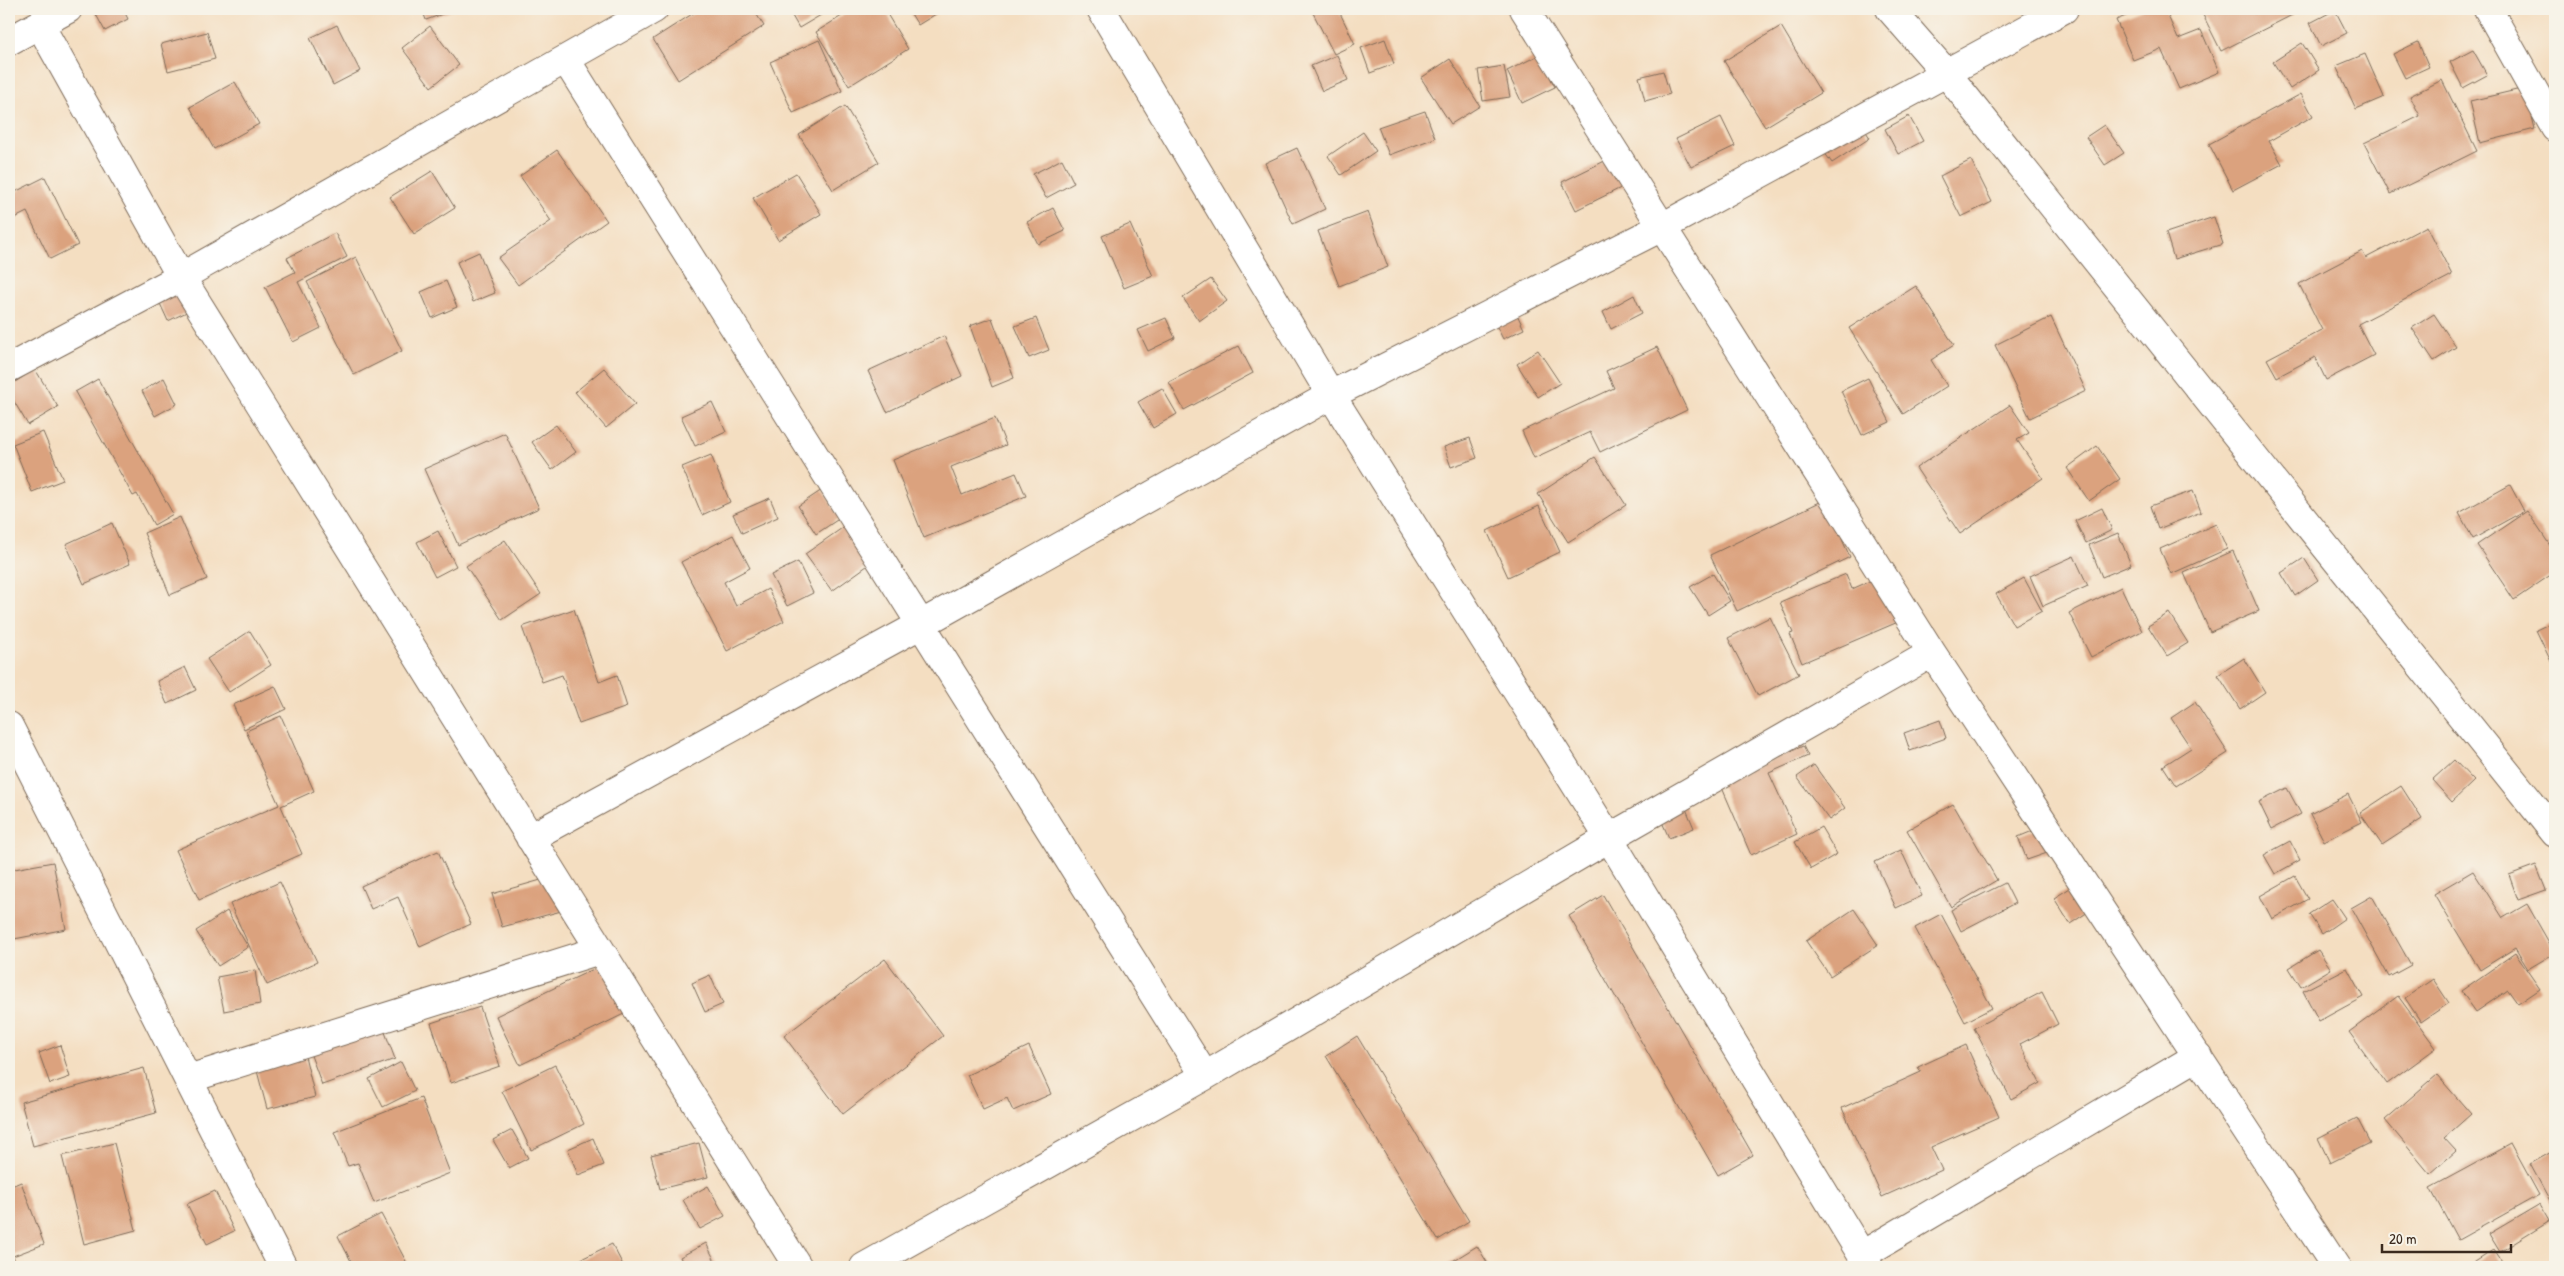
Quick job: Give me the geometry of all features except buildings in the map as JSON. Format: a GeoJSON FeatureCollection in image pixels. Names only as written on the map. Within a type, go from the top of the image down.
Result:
{"type":"FeatureCollection","features":[{"type":"Feature","properties":{"kind":"street"},"geometry":{"type":"LineString","coordinates":[[9,41],[68,9]]}},
{"type":"Feature","properties":{"kind":"street"},"geometry":{"type":"LineString","coordinates":[[9,368],[181,277],[654,9]]}},
{"type":"Feature","properties":{"kind":"street"},"geometry":{"type":"LineString","coordinates":[[1101,9],[1331,395],[1608,838],[1866,1261],[2198,1056]]}},
{"type":"Feature","properties":{"kind":"street"},"geometry":{"type":"LineString","coordinates":[[1524,9],[1932,653],[2336,1267]]}},
{"type":"Feature","properties":{"kind":"street"},"geometry":{"type":"LineString","coordinates":[[1890,9],[1947,74],[2555,833]]}},
{"type":"Feature","properties":{"kind":"street"},"geometry":{"type":"LineString","coordinates":[[530,838],[920,625],[1331,395],[1662,227],[2064,9]]}},
{"type":"Feature","properties":{"kind":"street"},"geometry":{"type":"LineString","coordinates":[[2488,9],[2555,128]]}},
{"type":"Feature","properties":{"kind":"street"},"geometry":{"type":"LineString","coordinates":[[40,25],[181,277],[798,1267]]}},
{"type":"Feature","properties":{"kind":"street"},"geometry":{"type":"LineString","coordinates":[[566,60],[1205,1076]]}},
{"type":"Feature","properties":{"kind":"street"},"geometry":{"type":"LineString","coordinates":[[864,1267],[1205,1076],[1608,838],[1932,653]]}},
{"type":"Feature","properties":{"kind":"street"},"geometry":{"type":"LineString","coordinates":[[9,726],[283,1267]]}},
{"type":"Feature","properties":{"kind":"street"},"geometry":{"type":"LineString","coordinates":[[188,1079],[600,950]]}}]}
